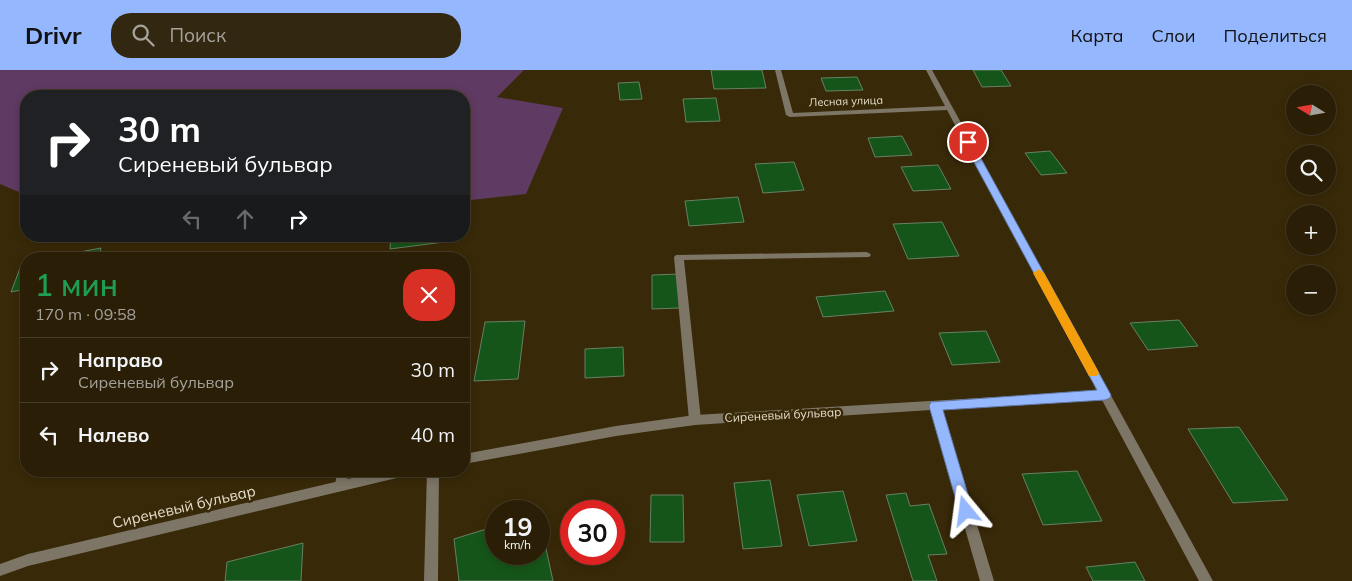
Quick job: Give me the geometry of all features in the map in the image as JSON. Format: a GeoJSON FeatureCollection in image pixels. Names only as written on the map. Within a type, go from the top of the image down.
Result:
{"type":"FeatureCollection","features":[{"type":"Feature","properties":{"kind":"street","name":"Лесная улица"},"geometry":{"type":"LineString","coordinates":[[778,70],[790,115],[949,108]]}},
{"type":"Feature","properties":{"kind":"street"},"geometry":{"type":"LineString","coordinates":[[929,70],[1206,581]]}},
{"type":"Feature","properties":{"kind":"street"},"geometry":{"type":"LineString","coordinates":[[695,420],[679,257],[866,255]]}},
{"type":"Feature","properties":{"kind":"street","name":"Сиреневый бульвар"},"geometry":{"type":"LineString","coordinates":[[470,458],[616,431],[695,420],[1105,395]]}},
{"type":"Feature","properties":{"kind":"street"},"geometry":{"type":"LineString","coordinates":[[935,406],[987,581]]}},
{"type":"Feature","properties":{"kind":"street"},"geometry":{"type":"LineString","coordinates":[[341,486],[342,477]]}},
{"type":"Feature","properties":{"kind":"street","name":"Сиреневый бульвар"},"geometry":{"type":"LineString","coordinates":[[0,570],[28,560],[379,477]]}},
{"type":"Feature","properties":{"kind":"street"},"geometry":{"type":"LineString","coordinates":[[431,581],[433,477]]}},
{"type":"Feature","properties":{"kind":"shaded area"},"geometry":{"type":"Polygon","coordinates":[[[0,70],[524,70],[497,97],[563,108],[526,194],[471,200],[470,90],[20,90],[20,192],[0,184],[0,70]]]}},
{"type":"Feature","properties":{"kind":"building"},"geometry":{"type":"Polygon","coordinates":[[[711,70],[762,70],[766,88],[714,89],[711,70]]]}},
{"type":"Feature","properties":{"kind":"building"},"geometry":{"type":"Polygon","coordinates":[[[973,70],[1001,70],[1011,86],[982,87],[973,70]]]}},
{"type":"Feature","properties":{"kind":"building"},"geometry":{"type":"Polygon","coordinates":[[[857,77],[863,90],[826,91],[821,78],[857,77]]]}},
{"type":"Feature","properties":{"kind":"building"},"geometry":{"type":"Polygon","coordinates":[[[639,82],[642,99],[620,100],[618,83],[639,82]]]}},
{"type":"Feature","properties":{"kind":"building"},"geometry":{"type":"Polygon","coordinates":[[[716,98],[720,121],[686,122],[683,99],[716,98]]]}},
{"type":"Feature","properties":{"kind":"building"},"geometry":{"type":"Polygon","coordinates":[[[902,136],[912,155],[875,157],[868,138],[902,136]]]}},
{"type":"Feature","properties":{"kind":"building"},"geometry":{"type":"Polygon","coordinates":[[[1050,151],[1067,173],[1041,175],[1025,153],[1050,151]]]}},
{"type":"Feature","properties":{"kind":"building"},"geometry":{"type":"Polygon","coordinates":[[[794,162],[804,190],[763,193],[755,164],[794,162]]]}},
{"type":"Feature","properties":{"kind":"building"},"geometry":{"type":"Polygon","coordinates":[[[938,165],[951,189],[913,191],[901,167],[938,165]]]}},
{"type":"Feature","properties":{"kind":"building"},"geometry":{"type":"Polygon","coordinates":[[[738,197],[744,222],[689,226],[685,201],[738,197]]]}},
{"type":"Feature","properties":{"kind":"building"},"geometry":{"type":"Polygon","coordinates":[[[942,222],[959,256],[908,259],[893,224],[942,222]]]}},
{"type":"Feature","properties":{"kind":"building"},"geometry":{"type":"Polygon","coordinates":[[[391,242],[444,242],[390,249],[391,242]]]}},
{"type":"Feature","properties":{"kind":"building"},"geometry":{"type":"Polygon","coordinates":[[[101,248],[100,252],[80,252],[101,248]]]}},
{"type":"Feature","properties":{"kind":"building"},"geometry":{"type":"Polygon","coordinates":[[[20,268],[20,290],[11,292],[20,268]]]}},
{"type":"Feature","properties":{"kind":"building"},"geometry":{"type":"Polygon","coordinates":[[[679,274],[680,308],[652,309],[652,275],[679,274]]]}},
{"type":"Feature","properties":{"kind":"building"},"geometry":{"type":"Polygon","coordinates":[[[885,291],[894,311],[823,317],[816,297],[885,291]]]}},
{"type":"Feature","properties":{"kind":"building"},"geometry":{"type":"Polygon","coordinates":[[[1179,320],[1198,346],[1148,350],[1130,323],[1179,320]]]}},
{"type":"Feature","properties":{"kind":"building"},"geometry":{"type":"Polygon","coordinates":[[[525,321],[518,379],[474,381],[485,322],[525,321]]]}},
{"type":"Feature","properties":{"kind":"building"},"geometry":{"type":"Polygon","coordinates":[[[986,331],[1000,362],[952,365],[939,333],[986,331]]]}},
{"type":"Feature","properties":{"kind":"building"},"geometry":{"type":"Polygon","coordinates":[[[623,347],[624,376],[585,378],[585,349],[623,347]]]}},
{"type":"Feature","properties":{"kind":"building"},"geometry":{"type":"Polygon","coordinates":[[[1239,427],[1288,500],[1233,503],[1188,429],[1239,427]]]}},
{"type":"Feature","properties":{"kind":"building"},"geometry":{"type":"Polygon","coordinates":[[[1077,471],[1102,521],[1043,525],[1022,474],[1077,471]]]}},
{"type":"Feature","properties":{"kind":"building"},"geometry":{"type":"Polygon","coordinates":[[[770,480],[782,546],[743,549],[734,483],[770,480]]]}},
{"type":"Feature","properties":{"kind":"building"},"geometry":{"type":"Polygon","coordinates":[[[843,491],[857,541],[809,546],[797,495],[843,491]]]}},
{"type":"Feature","properties":{"kind":"building"},"geometry":{"type":"Polygon","coordinates":[[[906,493],[910,506],[929,504],[947,554],[928,555],[937,581],[913,581],[886,495],[906,493]]]}},
{"type":"Feature","properties":{"kind":"building"},"geometry":{"type":"Polygon","coordinates":[[[651,495],[683,495],[684,542],[650,542],[651,495]]]}},
{"type":"Feature","properties":{"kind":"building"},"geometry":{"type":"Polygon","coordinates":[[[485,529],[485,565],[550,565],[553,581],[459,581],[454,539],[485,529]]]}},
{"type":"Feature","properties":{"kind":"building"},"geometry":{"type":"Polygon","coordinates":[[[303,543],[301,581],[225,581],[227,562],[303,543]]]}},
{"type":"Feature","properties":{"kind":"building"},"geometry":{"type":"Polygon","coordinates":[[[1135,562],[1145,581],[1093,581],[1086,567],[1135,562]]]}},
{"type":"Feature","properties":{"kind":"slow traffic"},"geometry":{"type":"LineString","coordinates":[[1039,273],[1093,373]]}},
{"type":"Feature","properties":{"kind":"route"},"geometry":{"type":"LineString","coordinates":[[966,511],[935,406],[1105,395],[968,142]]}}]}
